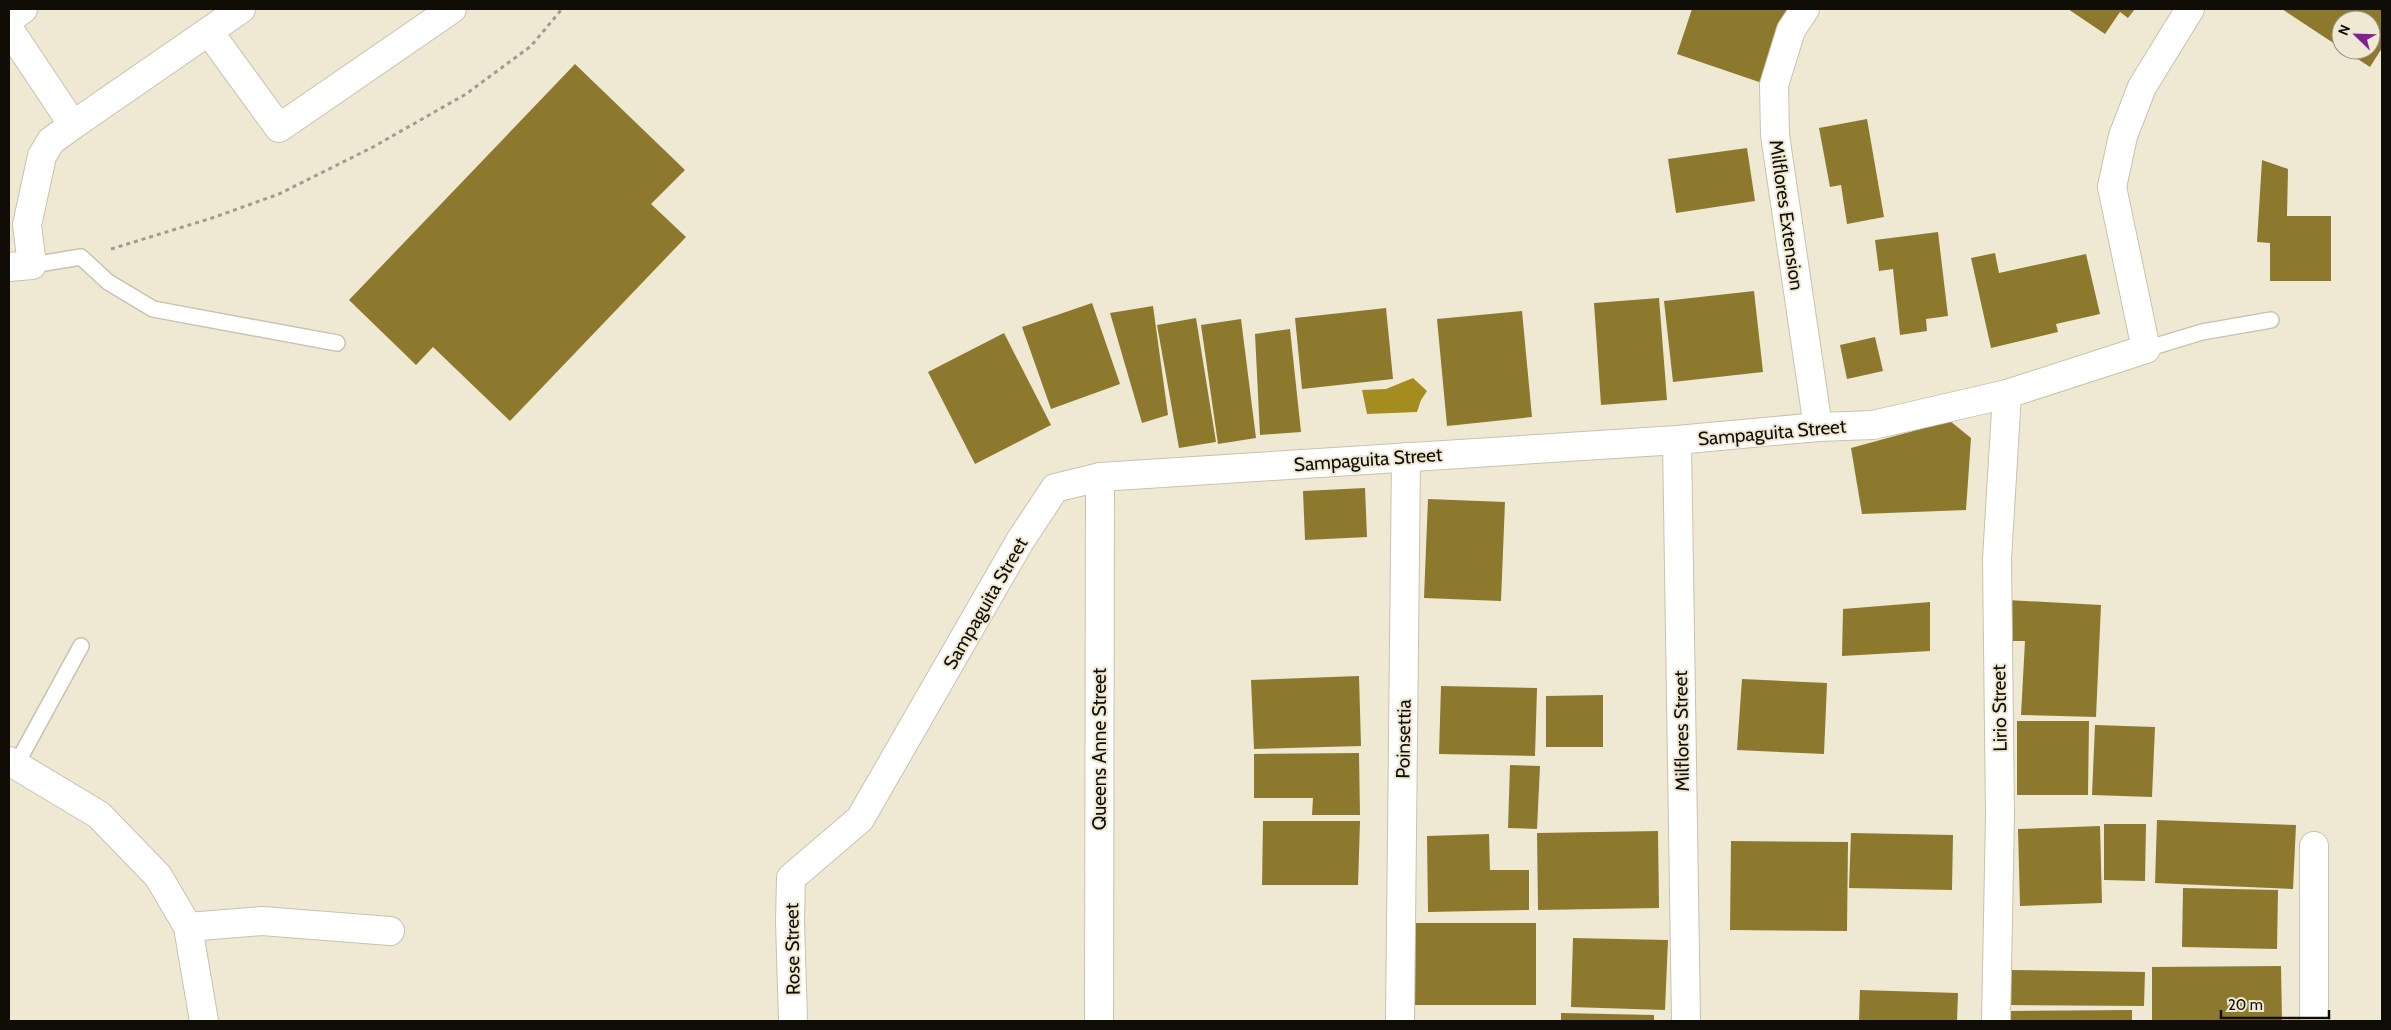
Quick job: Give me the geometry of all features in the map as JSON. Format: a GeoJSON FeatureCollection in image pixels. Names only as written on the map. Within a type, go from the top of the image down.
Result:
{"type":"FeatureCollection","features":[{"type":"Feature","properties":{"kind":"street"},"geometry":{"type":"LineString","coordinates":[[9,19],[23,9]]}},
{"type":"Feature","properties":{"kind":"street"},"geometry":{"type":"LineString","coordinates":[[20,266],[42,156],[51,141],[241,9]]}},
{"type":"Feature","properties":{"kind":"street"},"geometry":{"type":"LineString","coordinates":[[209,32],[279,128],[452,9]]}},
{"type":"Feature","properties":{"kind":"street","name":"Milflores Extension"},"geometry":{"type":"LineString","coordinates":[[1805,9],[1790,30],[1774,85],[1774,135],[1818,427]]}},
{"type":"Feature","properties":{"kind":"street"},"geometry":{"type":"LineString","coordinates":[[2146,349],[2112,187],[2123,136],[2142,87],[2190,9]]}},
{"type":"Feature","properties":{"kind":"street"},"geometry":{"type":"LineString","coordinates":[[9,29],[73,125]]}},
{"type":"Feature","properties":{"kind":"street","name":"Sampaguita Street"},"geometry":{"type":"LineString","coordinates":[[791,878],[860,819],[1020,541],[1055,488],[1100,477],[1676,440],[1818,427],[1873,425],[2007,394],[2146,349]]}},
{"type":"Feature","properties":{"kind":"street","name":"Lirio Street"},"geometry":{"type":"LineString","coordinates":[[1996,1021],[2000,815],[1997,559],[2007,394]]}},
{"type":"Feature","properties":{"kind":"street","name":"Milflores Street"},"geometry":{"type":"LineString","coordinates":[[1676,440],[1686,1021]]}},
{"type":"Feature","properties":{"kind":"street","name":"Poinsettia"},"geometry":{"type":"LineString","coordinates":[[1400,1021],[1406,457]]}},
{"type":"Feature","properties":{"kind":"street","name":"Queens Anne Street"},"geometry":{"type":"LineString","coordinates":[[1099,1021],[1100,477]]}},
{"type":"Feature","properties":{"kind":"street"},"geometry":{"type":"LineString","coordinates":[[12,763],[99,815],[158,876],[188,927],[204,1021]]}},
{"type":"Feature","properties":{"kind":"street"},"geometry":{"type":"LineString","coordinates":[[2314,846],[2314,1021]]}},
{"type":"Feature","properties":{"kind":"street","name":"Rose Street"},"geometry":{"type":"LineString","coordinates":[[791,878],[790,920],[793,1021]]}},
{"type":"Feature","properties":{"kind":"street"},"geometry":{"type":"LineString","coordinates":[[188,927],[262,921],[390,931]]}},
{"type":"Feature","properties":{"kind":"lane"},"geometry":{"type":"LineString","coordinates":[[20,266],[81,257],[108,282],[153,308],[337,343]]}},
{"type":"Feature","properties":{"kind":"lane"},"geometry":{"type":"LineString","coordinates":[[2146,349],[2202,332],[2271,320]]}},
{"type":"Feature","properties":{"kind":"lane"},"geometry":{"type":"LineString","coordinates":[[12,763],[81,646]]}},
{"type":"Feature","properties":{"kind":"path"},"geometry":{"type":"LineString","coordinates":[[81,257],[212,218],[262,200],[373,147],[466,94],[517,57],[531,46],[562,9]]}},
{"type":"Feature","properties":{"kind":"shaded area"},"geometry":{"type":"Polygon","coordinates":[[[1413,378],[1427,391],[1421,400],[1417,412],[1367,414],[1362,390],[1386,389],[1413,378]]]}},
{"type":"Feature","properties":{"kind":"building"},"geometry":{"type":"Polygon","coordinates":[[[1692,9],[1787,9],[1762,83],[1677,54],[1692,9]]]}},
{"type":"Feature","properties":{"kind":"building"},"geometry":{"type":"Polygon","coordinates":[[[2068,9],[2135,9],[2128,18],[2120,12],[2105,34],[2068,9]]]}},
{"type":"Feature","properties":{"kind":"building"},"geometry":{"type":"Polygon","coordinates":[[[2282,9],[2382,9],[2381,50],[2381,10],[2331,10],[2331,41],[2282,9]]]}},
{"type":"Feature","properties":{"kind":"building"},"geometry":{"type":"Polygon","coordinates":[[[2359,60],[2374,60],[2370,67],[2359,60]]]}},
{"type":"Feature","properties":{"kind":"building"},"geometry":{"type":"Polygon","coordinates":[[[575,64],[685,170],[651,204],[686,237],[510,421],[433,347],[416,365],[349,300],[575,64]]]}},
{"type":"Feature","properties":{"kind":"building"},"geometry":{"type":"Polygon","coordinates":[[[1867,119],[1884,217],[1847,224],[1841,185],[1830,187],[1819,128],[1867,119]]]}},
{"type":"Feature","properties":{"kind":"building"},"geometry":{"type":"Polygon","coordinates":[[[1747,148],[1755,201],[1676,213],[1668,159],[1747,148]]]}},
{"type":"Feature","properties":{"kind":"building"},"geometry":{"type":"Polygon","coordinates":[[[2262,160],[2288,169],[2287,216],[2331,216],[2331,281],[2270,281],[2270,243],[2257,242],[2262,160]]]}},
{"type":"Feature","properties":{"kind":"building"},"geometry":{"type":"Polygon","coordinates":[[[1938,232],[1948,316],[1926,319],[1927,331],[1900,335],[1893,269],[1879,271],[1875,240],[1938,232]]]}},
{"type":"Feature","properties":{"kind":"building"},"geometry":{"type":"Polygon","coordinates":[[[1995,253],[1999,273],[2086,254],[2100,314],[2056,324],[2058,332],[1991,348],[1971,258],[1995,253]]]}},
{"type":"Feature","properties":{"kind":"building"},"geometry":{"type":"Polygon","coordinates":[[[1754,291],[1763,372],[1673,382],[1664,301],[1754,291]]]}},
{"type":"Feature","properties":{"kind":"building"},"geometry":{"type":"Polygon","coordinates":[[[1659,298],[1667,400],[1601,405],[1594,303],[1659,298]]]}},
{"type":"Feature","properties":{"kind":"building"},"geometry":{"type":"Polygon","coordinates":[[[1092,303],[1120,384],[1051,409],[1022,327],[1092,303]]]}},
{"type":"Feature","properties":{"kind":"building"},"geometry":{"type":"Polygon","coordinates":[[[1153,306],[1168,415],[1142,423],[1110,313],[1153,306]]]}},
{"type":"Feature","properties":{"kind":"building"},"geometry":{"type":"Polygon","coordinates":[[[1386,308],[1393,379],[1302,389],[1295,318],[1386,308]]]}},
{"type":"Feature","properties":{"kind":"building"},"geometry":{"type":"Polygon","coordinates":[[[1522,311],[1532,417],[1447,426],[1437,319],[1522,311]]]}},
{"type":"Feature","properties":{"kind":"building"},"geometry":{"type":"Polygon","coordinates":[[[1196,318],[1216,442],[1179,448],[1157,325],[1196,318]]]}},
{"type":"Feature","properties":{"kind":"building"},"geometry":{"type":"Polygon","coordinates":[[[1241,319],[1256,438],[1218,444],[1201,325],[1241,319]]]}},
{"type":"Feature","properties":{"kind":"building"},"geometry":{"type":"Polygon","coordinates":[[[1290,329],[1301,432],[1260,435],[1255,334],[1290,329]]]}},
{"type":"Feature","properties":{"kind":"building"},"geometry":{"type":"Polygon","coordinates":[[[1004,333],[1051,425],[975,464],[928,372],[1004,333]]]}},
{"type":"Feature","properties":{"kind":"building"},"geometry":{"type":"Polygon","coordinates":[[[1875,337],[1883,371],[1847,379],[1840,345],[1875,337]]]}},
{"type":"Feature","properties":{"kind":"building"},"geometry":{"type":"Polygon","coordinates":[[[1950,421],[1971,438],[1966,510],[1862,514],[1851,448],[1950,421]]]}},
{"type":"Feature","properties":{"kind":"building"},"geometry":{"type":"Polygon","coordinates":[[[1365,488],[1367,537],[1305,540],[1303,491],[1365,488]]]}},
{"type":"Feature","properties":{"kind":"building"},"geometry":{"type":"Polygon","coordinates":[[[1428,499],[1505,502],[1501,601],[1424,598],[1428,499]]]}},
{"type":"Feature","properties":{"kind":"building"},"geometry":{"type":"Polygon","coordinates":[[[2007,600],[2101,605],[2096,717],[2021,715],[2025,641],[2004,641],[2007,600]]]}},
{"type":"Feature","properties":{"kind":"building"},"geometry":{"type":"Polygon","coordinates":[[[1930,602],[1930,651],[1842,656],[1843,609],[1930,602]]]}},
{"type":"Feature","properties":{"kind":"building"},"geometry":{"type":"Polygon","coordinates":[[[1359,676],[1361,746],[1254,749],[1251,680],[1359,676]]]}},
{"type":"Feature","properties":{"kind":"building"},"geometry":{"type":"Polygon","coordinates":[[[1742,679],[1827,683],[1824,754],[1737,750],[1742,679]]]}},
{"type":"Feature","properties":{"kind":"building"},"geometry":{"type":"Polygon","coordinates":[[[1441,686],[1537,688],[1535,756],[1439,754],[1441,686]]]}},
{"type":"Feature","properties":{"kind":"building"},"geometry":{"type":"Polygon","coordinates":[[[1603,695],[1603,747],[1546,747],[1546,696],[1603,695]]]}},
{"type":"Feature","properties":{"kind":"building"},"geometry":{"type":"Polygon","coordinates":[[[2017,721],[2089,721],[2088,795],[2017,795],[2017,721]]]}},
{"type":"Feature","properties":{"kind":"building"},"geometry":{"type":"Polygon","coordinates":[[[2095,725],[2155,727],[2152,797],[2092,795],[2095,725]]]}},
{"type":"Feature","properties":{"kind":"building"},"geometry":{"type":"Polygon","coordinates":[[[1359,753],[1360,815],[1312,815],[1313,798],[1254,798],[1254,754],[1359,753]]]}},
{"type":"Feature","properties":{"kind":"building"},"geometry":{"type":"Polygon","coordinates":[[[1510,765],[1540,766],[1537,829],[1508,828],[1510,765]]]}},
{"type":"Feature","properties":{"kind":"building"},"geometry":{"type":"Polygon","coordinates":[[[2157,820],[2296,825],[2293,889],[2155,883],[2157,820]]]}},
{"type":"Feature","properties":{"kind":"building"},"geometry":{"type":"Polygon","coordinates":[[[1263,821],[1360,821],[1358,885],[1262,885],[1263,821]]]}},
{"type":"Feature","properties":{"kind":"building"},"geometry":{"type":"Polygon","coordinates":[[[2104,824],[2146,824],[2145,881],[2104,880],[2104,824]]]}},
{"type":"Feature","properties":{"kind":"building"},"geometry":{"type":"Polygon","coordinates":[[[2100,826],[2102,903],[2020,906],[2018,829],[2100,826]]]}},
{"type":"Feature","properties":{"kind":"building"},"geometry":{"type":"Polygon","coordinates":[[[1658,831],[1659,908],[1538,910],[1537,833],[1658,831]]]}},
{"type":"Feature","properties":{"kind":"building"},"geometry":{"type":"Polygon","coordinates":[[[1851,833],[1953,835],[1952,890],[1849,888],[1851,833]]]}},
{"type":"Feature","properties":{"kind":"building"},"geometry":{"type":"Polygon","coordinates":[[[1489,834],[1490,870],[1529,870],[1529,910],[1428,912],[1427,836],[1489,834]]]}},
{"type":"Feature","properties":{"kind":"building"},"geometry":{"type":"Polygon","coordinates":[[[1731,841],[1848,842],[1847,931],[1730,930],[1731,841]]]}},
{"type":"Feature","properties":{"kind":"building"},"geometry":{"type":"Polygon","coordinates":[[[2183,888],[2278,890],[2277,949],[2182,947],[2183,888]]]}},
{"type":"Feature","properties":{"kind":"building"},"geometry":{"type":"Polygon","coordinates":[[[1415,923],[1536,923],[1536,1005],[1415,1005],[1415,923]]]}},
{"type":"Feature","properties":{"kind":"building"},"geometry":{"type":"Polygon","coordinates":[[[1573,938],[1668,940],[1665,1010],[1571,1007],[1573,938]]]}},
{"type":"Feature","properties":{"kind":"building"},"geometry":{"type":"Polygon","coordinates":[[[2281,966],[2282,1021],[2152,1021],[2152,967],[2281,966]]]}},
{"type":"Feature","properties":{"kind":"building"},"geometry":{"type":"Polygon","coordinates":[[[2009,970],[2145,972],[2144,1006],[2008,1005],[2009,970]]]}},
{"type":"Feature","properties":{"kind":"building"},"geometry":{"type":"Polygon","coordinates":[[[1860,990],[1958,993],[1957,1021],[1859,1021],[1860,990]]]}},
{"type":"Feature","properties":{"kind":"building"},"geometry":{"type":"Polygon","coordinates":[[[2132,1010],[2132,1021],[2009,1021],[2009,1011],[2132,1010]]]}},
{"type":"Feature","properties":{"kind":"building"},"geometry":{"type":"Polygon","coordinates":[[[1561,1013],[1654,1015],[1654,1021],[1561,1021],[1561,1013]]]}}]}
